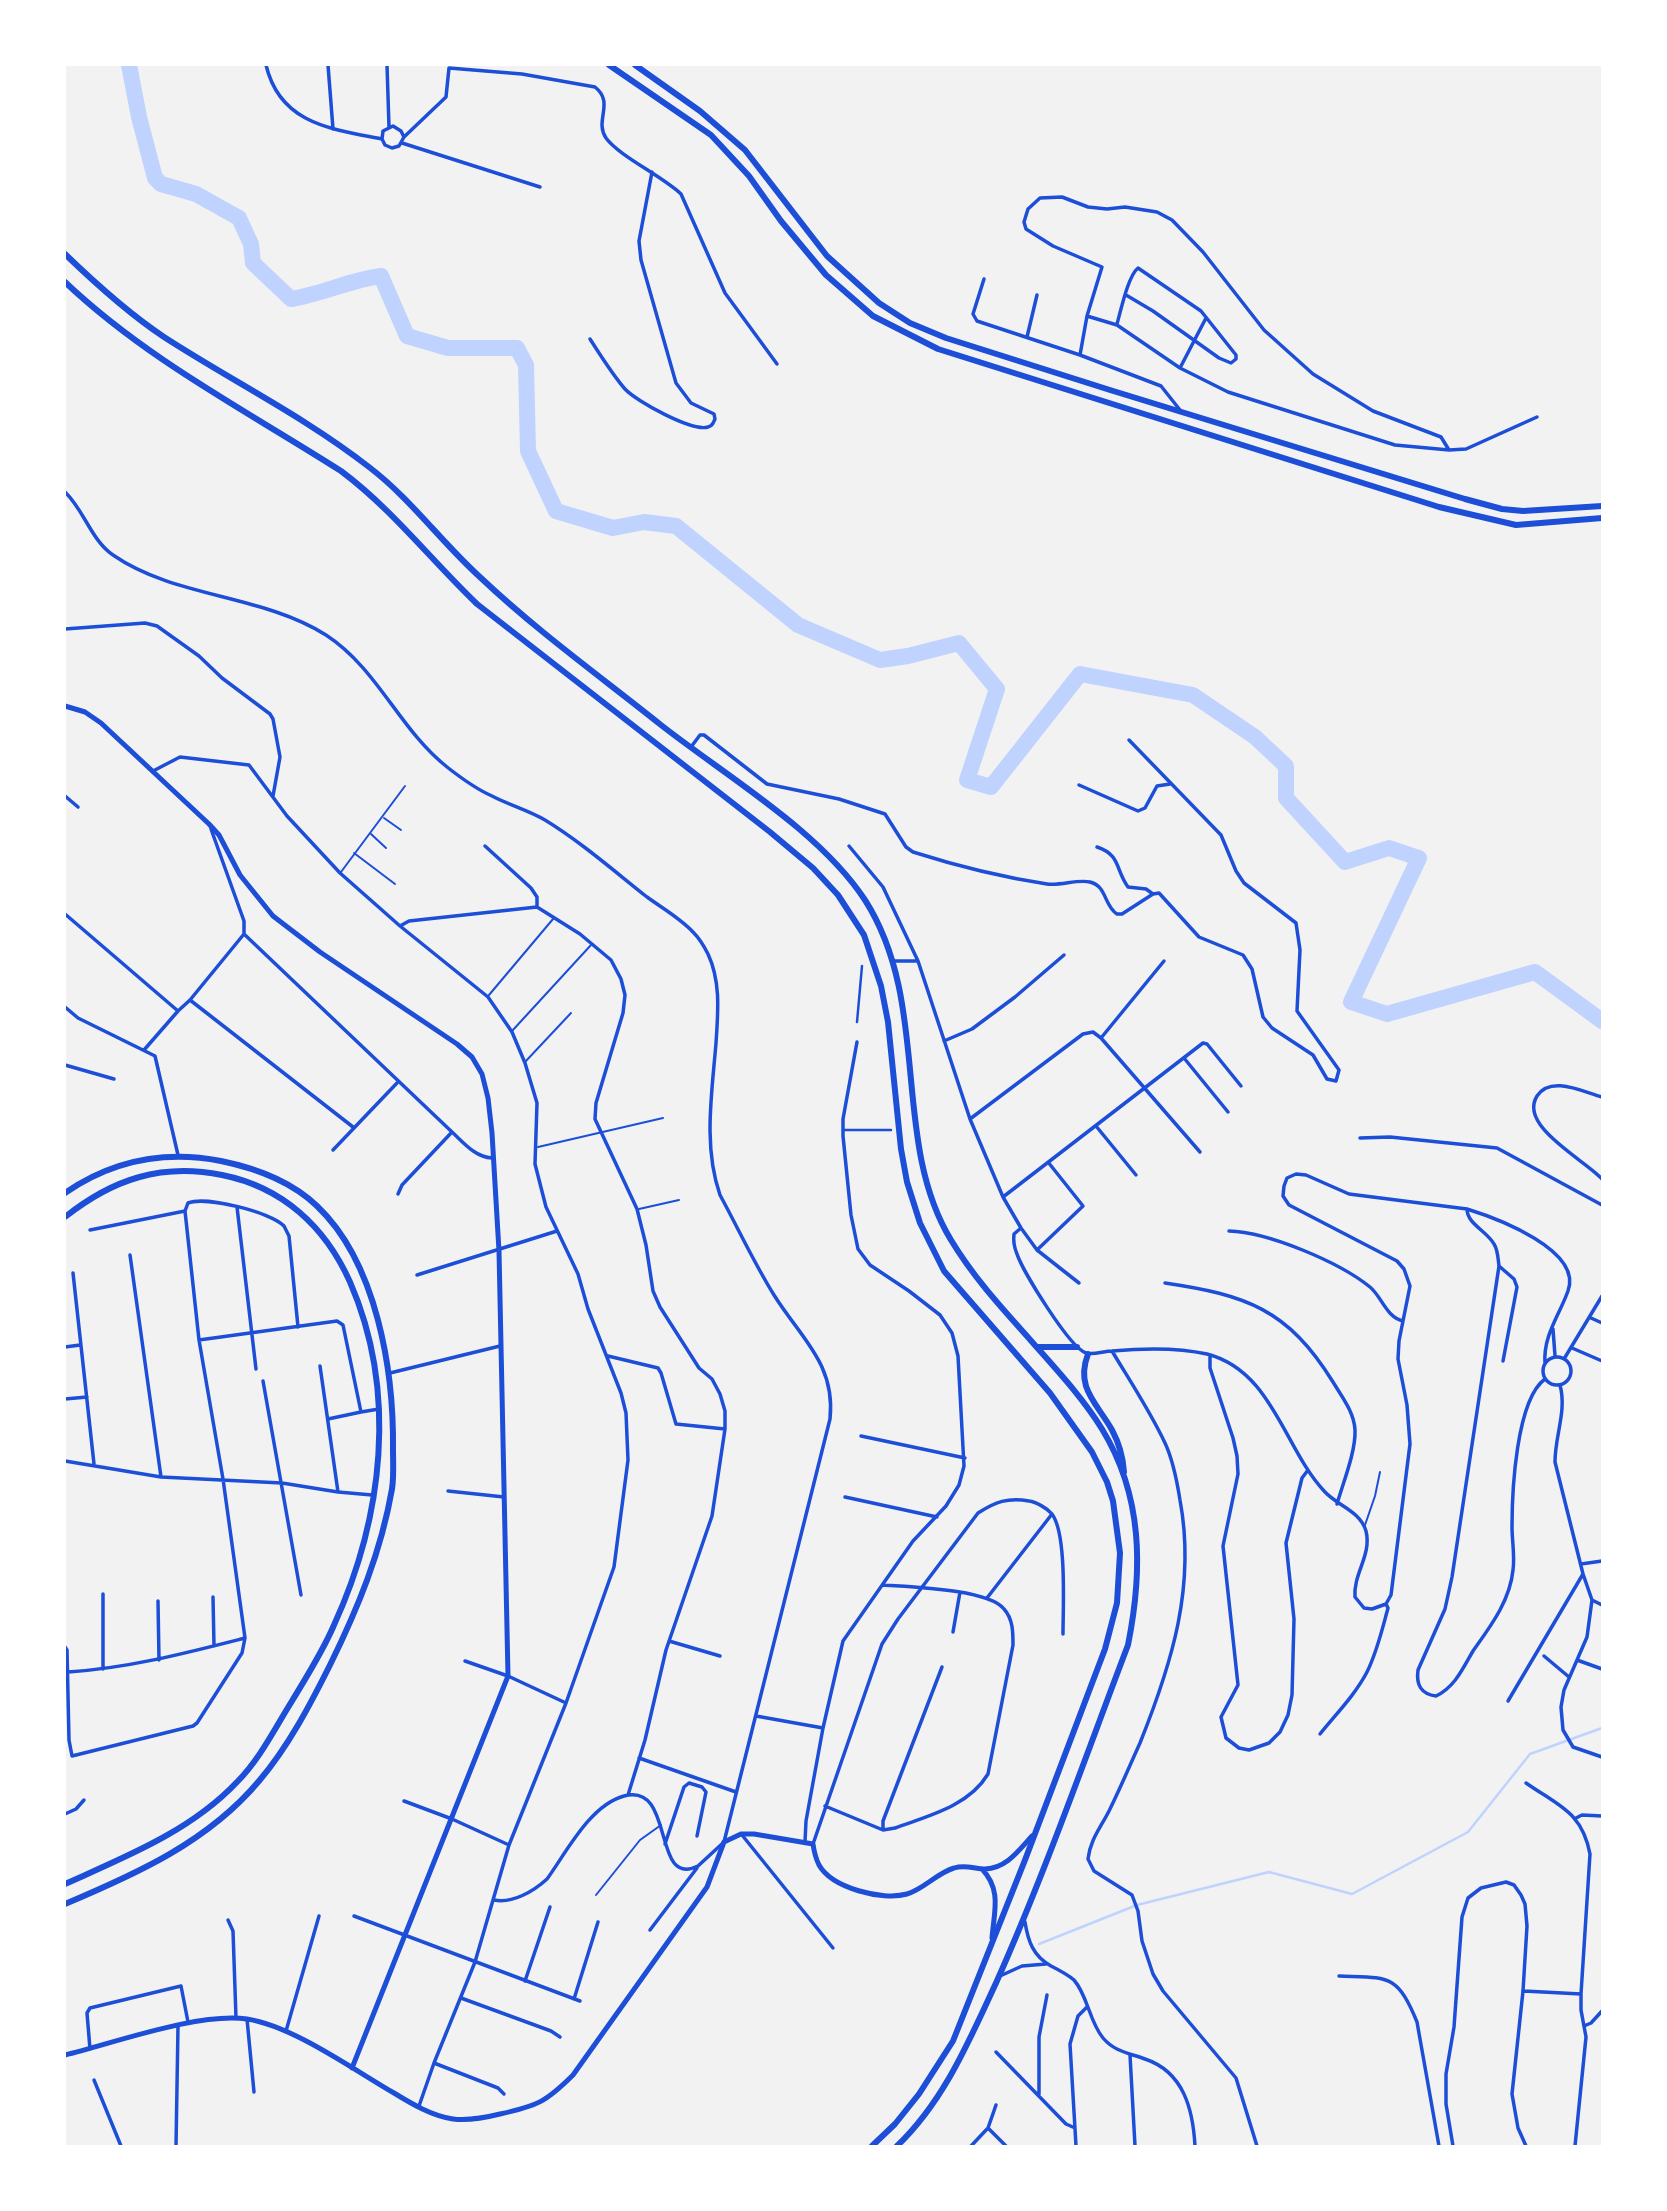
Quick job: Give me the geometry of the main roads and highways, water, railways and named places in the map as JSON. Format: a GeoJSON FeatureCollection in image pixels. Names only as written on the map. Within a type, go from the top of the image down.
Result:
{"type":"FeatureCollection","features":[{"type":"Feature","properties":{"kind":"main road"},"geometry":{"type":"LineString","coordinates":[[609,65],[711,135],[749,176],[826,275],[873,316],[938,349],[1439,507],[1516,525],[1602,518]]}},
{"type":"Feature","properties":{"kind":"main road"},"geometry":{"type":"LineString","coordinates":[[635,65],[700,111],[745,150],[828,256],[879,303],[910,323],[971,346],[1502,509],[1522,511],[1602,506]]}},
{"type":"Feature","properties":{"kind":"main road"},"geometry":{"type":"LineString","coordinates":[[768,202],[776,192]]}},
{"type":"Feature","properties":{"kind":"main road"},"geometry":{"type":"LineString","coordinates":[[65,254],[99,288],[161,335],[325,436],[367,465],[388,482],[477,575],[512,606],[690,748],[785,819],[842,869],[867,903],[883,934],[900,983],[920,1146],[935,1207],[948,1236],[987,1292],[1087,1406],[1103,1431],[1125,1481]]}},
{"type":"Feature","properties":{"kind":"main road"},"geometry":{"type":"LineString","coordinates":[[65,282],[147,349],[361,486],[397,518],[449,577],[477,604],[813,868],[851,914],[866,942],[881,986],[888,1022],[901,1149],[907,1182],[920,1223],[944,1271],[1050,1393],[1092,1451],[1107,1482],[1117,1524],[1120,1577],[1105,1649],[953,2041],[919,2094],[895,2124],[872,2146]]}},
{"type":"Feature","properties":{"kind":"main road"},"geometry":{"type":"LineString","coordinates":[[65,1193],[121,1165],[178,1154],[246,1166],[281,1181],[316,1205],[351,1252],[364,1280],[383,1343],[393,1415],[393,1486],[374,1565],[358,1606],[314,1696],[282,1749],[241,1801],[199,1837],[163,1859],[65,1904]]}},
{"type":"Feature","properties":{"kind":"main road"},"geometry":{"type":"LineString","coordinates":[[65,1217],[116,1184],[155,1172],[187,1170],[209,1172],[260,1186],[302,1214],[338,1256],[356,1297],[376,1375],[380,1441],[374,1495],[360,1555],[334,1626],[257,1758],[237,1782],[192,1819],[157,1840],[65,1884]]}},
{"type":"Feature","properties":{"kind":"main road"},"geometry":{"type":"LineString","coordinates":[[1036,1347],[1077,1346]]}},
{"type":"Feature","properties":{"kind":"main road"},"geometry":{"type":"LineString","coordinates":[[897,2146],[933,2105],[969,2045],[1024,1918],[1128,1645],[1136,1606],[1139,1568],[1136,1527],[1120,1447],[1085,1385],[1083,1373],[1088,1354]]}},
{"type":"Feature","properties":{"kind":"waterway"},"geometry":{"type":"LineString","coordinates":[[129,65],[155,178],[161,184],[196,194],[239,218],[251,244],[253,263],[291,299],[381,276],[407,336],[448,348],[517,348],[526,365],[528,451],[556,511],[613,528],[644,522],[676,526],[798,625],[880,660],[959,643],[997,689],[967,780],[991,787],[1080,674],[1193,695],[1255,737],[1286,766],[1286,798],[1345,862],[1389,848],[1419,858],[1351,1002],[1387,1014],[1535,972],[1602,1021]]}},
{"type":"Feature","properties":{"kind":"waterway"},"geometry":{"type":"LineString","coordinates":[[1039,1944],[1137,1905],[1269,1872],[1352,1894],[1468,1832],[1530,1754],[1602,1728]]}}]}
